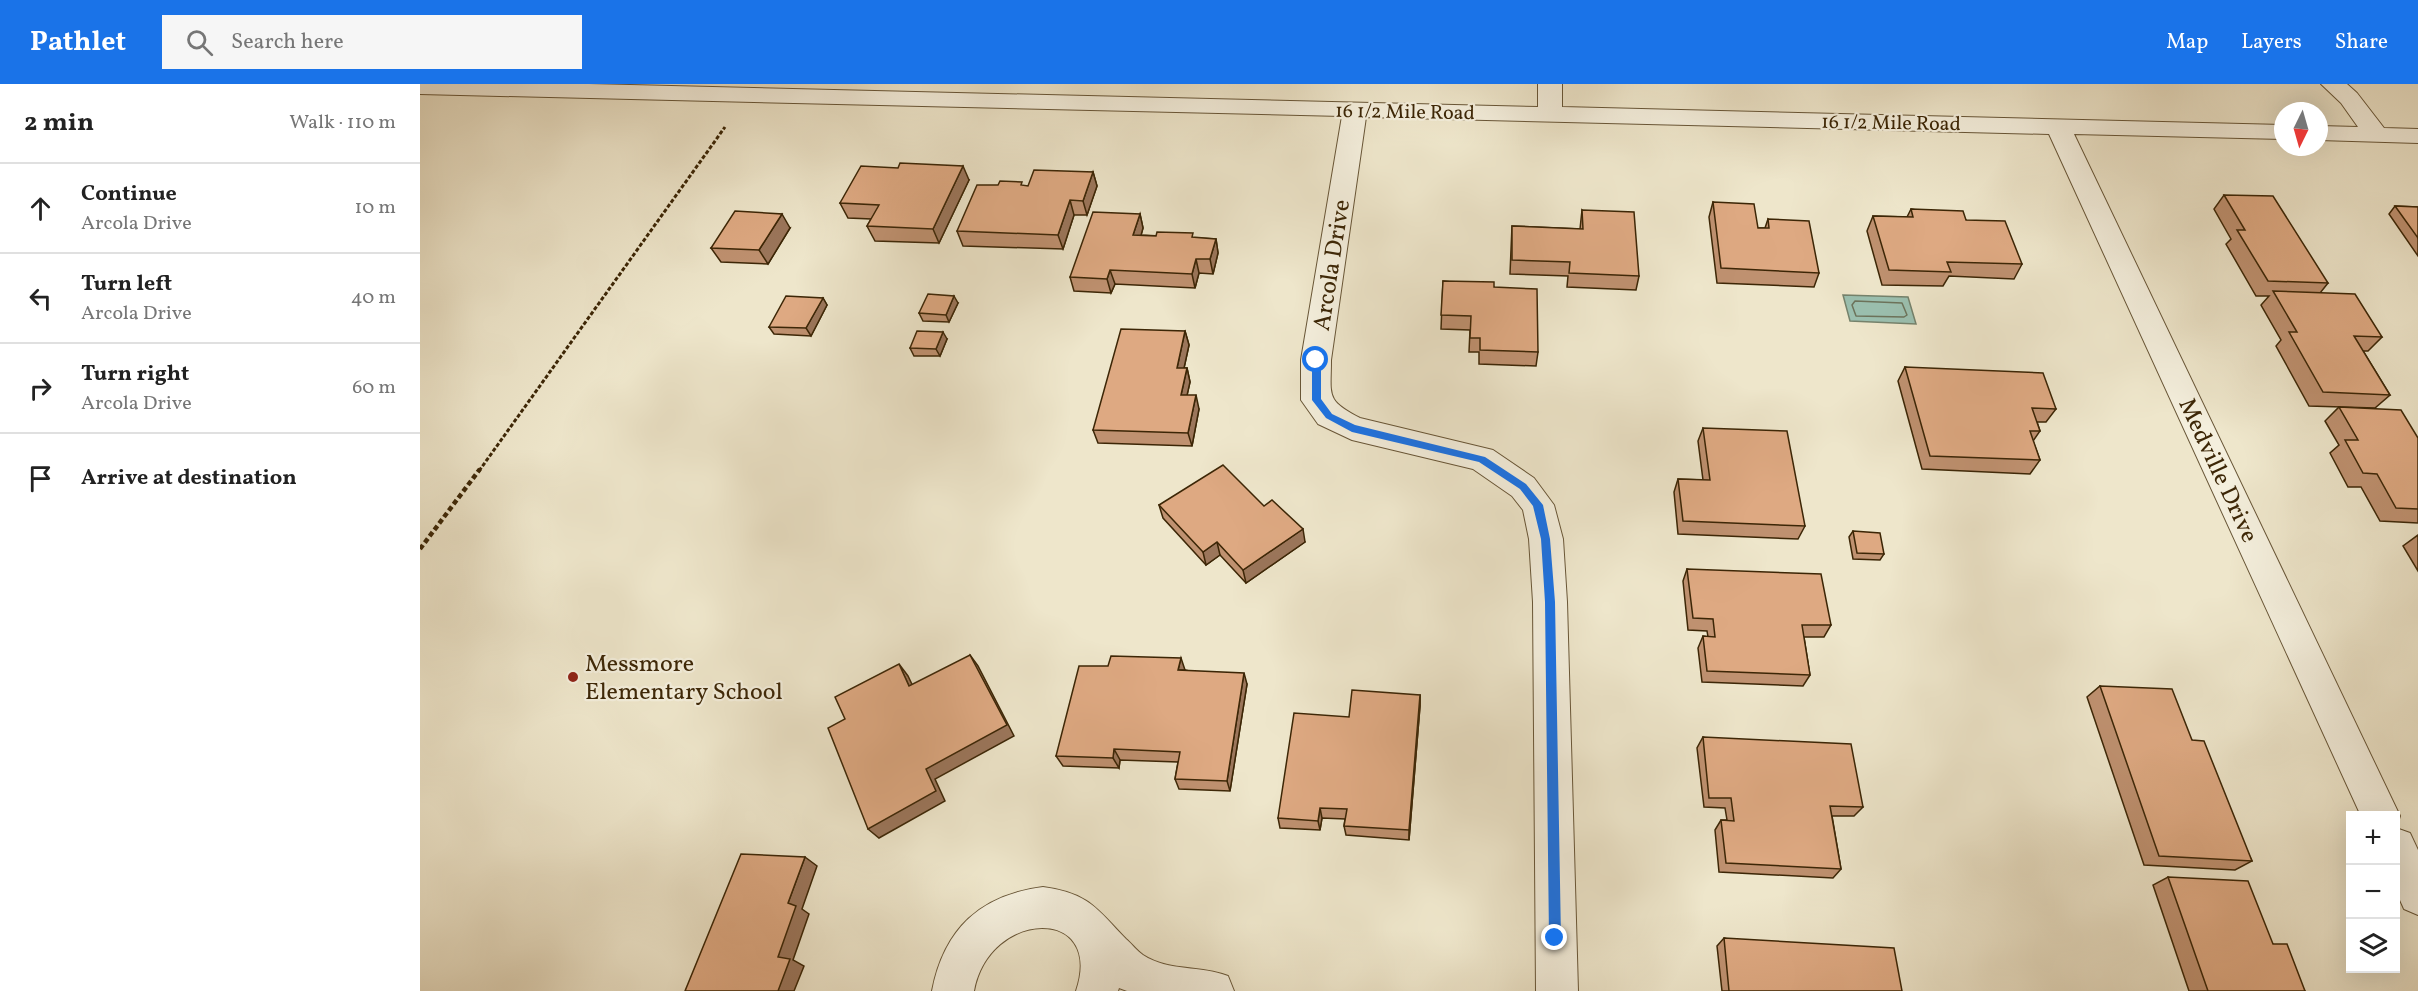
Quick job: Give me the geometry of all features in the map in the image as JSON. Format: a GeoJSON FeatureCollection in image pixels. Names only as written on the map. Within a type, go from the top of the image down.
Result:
{"type":"FeatureCollection","features":[{"type":"Feature","properties":{"kind":"street"},"geometry":{"type":"LineString","coordinates":[[1550,84],[1550,114]]}},
{"type":"Feature","properties":{"kind":"street"},"geometry":{"type":"LineString","coordinates":[[2333,84],[2349,98],[2376,135]]}},
{"type":"Feature","properties":{"kind":"street","name":"16 1/2 Mile Road"},"geometry":{"type":"LineString","coordinates":[[420,87],[1034,93],[1355,110],[2274,132]]}},
{"type":"Feature","properties":{"kind":"street","name":"Arcola Drive"},"geometry":{"type":"LineString","coordinates":[[1355,110],[1316,360],[1316,400],[1329,416],[1352,428],[1482,459],[1523,487],[1538,505],[1546,539],[1550,602],[1557,991]]}},
{"type":"Feature","properties":{"kind":"street","name":"Medville Drive"},"geometry":{"type":"LineString","coordinates":[[2057,125],[2379,811]]}},
{"type":"Feature","properties":{"kind":"street"},"geometry":{"type":"LineString","coordinates":[[2328,133],[2418,136]]}},
{"type":"Feature","properties":{"kind":"street"},"geometry":{"type":"LineString","coordinates":[[2400,856],[2418,895]]}},
{"type":"Feature","properties":{"kind":"street"},"geometry":{"type":"LineString","coordinates":[[953,991],[960,964],[974,941],[995,922],[1018,910],[1042,907],[1064,910],[1082,920],[1095,937],[1128,970],[1164,989],[1213,991]]}},
{"type":"Feature","properties":{"kind":"street"},"geometry":{"type":"LineString","coordinates":[[1095,937],[1101,959],[1100,983],[1097,991]]}},
{"type":"Feature","properties":{"kind":"path"},"geometry":{"type":"LineString","coordinates":[[420,549],[499,444],[729,121]]}},
{"type":"Feature","properties":{"kind":"water"},"geometry":{"type":"Polygon","coordinates":[[[1843,295],[1908,297],[1916,324],[1850,321],[1843,295]]]}},
{"type":"Feature","properties":{"kind":"building"},"geometry":{"type":"Polygon","coordinates":[[[900,163],[963,166],[933,229],[867,226],[879,205],[840,203],[861,166],[898,168],[900,163]]]}},
{"type":"Feature","properties":{"kind":"building"},"geometry":{"type":"Polygon","coordinates":[[[1034,170],[1093,172],[1083,201],[1070,200],[1058,235],[957,231],[977,185],[998,185],[1000,181],[1022,182],[1021,185],[1028,186],[1034,170]]]}},
{"type":"Feature","properties":{"kind":"building"},"geometry":{"type":"Polygon","coordinates":[[[2224,195],[2273,196],[2328,283],[2268,281],[2237,230],[2245,230],[2224,195]]]}},
{"type":"Feature","properties":{"kind":"building"},"geometry":{"type":"Polygon","coordinates":[[[1713,202],[1754,204],[1758,228],[1769,228],[1768,219],[1809,221],[1819,273],[1721,268],[1713,202]]]}},
{"type":"Feature","properties":{"kind":"building"},"geometry":{"type":"Polygon","coordinates":[[[2395,206],[2418,207],[2418,238],[2395,206]]]}},
{"type":"Feature","properties":{"kind":"building"},"geometry":{"type":"Polygon","coordinates":[[[1911,209],[1963,211],[1966,220],[2005,221],[2022,264],[1947,262],[1951,272],[1889,270],[1873,216],[1913,217],[1911,209]]]}},
{"type":"Feature","properties":{"kind":"building"},"geometry":{"type":"Polygon","coordinates":[[[1582,210],[1634,212],[1639,276],[1569,273],[1570,262],[1512,260],[1512,226],[1583,229],[1582,210]]]}},
{"type":"Feature","properties":{"kind":"building"},"geometry":{"type":"Polygon","coordinates":[[[735,211],[782,214],[759,250],[711,248],[735,211]]]}},
{"type":"Feature","properties":{"kind":"building"},"geometry":{"type":"Polygon","coordinates":[[[1093,212],[1140,214],[1133,235],[1156,236],[1157,232],[1193,233],[1192,237],[1216,239],[1210,259],[1196,259],[1192,274],[1110,270],[1107,279],[1070,277],[1093,212]]]}},
{"type":"Feature","properties":{"kind":"building"},"geometry":{"type":"Polygon","coordinates":[[[1443,281],[1494,282],[1494,287],[1537,289],[1538,352],[1480,350],[1480,338],[1470,338],[1471,316],[1441,315],[1443,281]]]}},
{"type":"Feature","properties":{"kind":"building"},"geometry":{"type":"Polygon","coordinates":[[[2273,291],[2355,294],[2382,337],[2354,336],[2390,395],[2323,392],[2289,332],[2297,332],[2273,291]]]}},
{"type":"Feature","properties":{"kind":"building"},"geometry":{"type":"Polygon","coordinates":[[[928,294],[954,296],[946,315],[919,313],[928,294]]]}},
{"type":"Feature","properties":{"kind":"building"},"geometry":{"type":"Polygon","coordinates":[[[786,296],[823,298],[806,328],[769,327],[786,296]]]}},
{"type":"Feature","properties":{"kind":"building"},"geometry":{"type":"Polygon","coordinates":[[[1121,329],[1185,331],[1177,368],[1187,368],[1181,395],[1196,395],[1188,433],[1093,430],[1121,329]]]}},
{"type":"Feature","properties":{"kind":"building"},"geometry":{"type":"Polygon","coordinates":[[[917,331],[943,332],[936,349],[910,348],[917,331]]]}},
{"type":"Feature","properties":{"kind":"building"},"geometry":{"type":"Polygon","coordinates":[[[1905,367],[2043,373],[2056,409],[2032,408],[2040,431],[2030,431],[2040,460],[1930,456],[1905,367]]]}},
{"type":"Feature","properties":{"kind":"building"},"geometry":{"type":"Polygon","coordinates":[[[2339,407],[2401,410],[2418,438],[2418,509],[2396,508],[2377,474],[2363,473],[2345,440],[2358,440],[2339,407]]]}},
{"type":"Feature","properties":{"kind":"building"},"geometry":{"type":"Polygon","coordinates":[[[1703,428],[1787,431],[1805,526],[1683,521],[1678,479],[1710,480],[1703,428]]]}},
{"type":"Feature","properties":{"kind":"building"},"geometry":{"type":"Polygon","coordinates":[[[1223,465],[1264,506],[1272,500],[1303,529],[1243,570],[1217,542],[1203,552],[1159,505],[1223,465]]]}},
{"type":"Feature","properties":{"kind":"building"},"geometry":{"type":"Polygon","coordinates":[[[1853,531],[1880,533],[1884,554],[1857,553],[1853,531]]]}},
{"type":"Feature","properties":{"kind":"building"},"geometry":{"type":"Polygon","coordinates":[[[1687,569],[1821,574],[1831,625],[1802,625],[1810,675],[1707,671],[1703,636],[1715,637],[1713,619],[1693,618],[1687,569]]]}},
{"type":"Feature","properties":{"kind":"building"},"geometry":{"type":"Polygon","coordinates":[[[970,655],[1007,725],[926,769],[936,791],[868,829],[828,728],[845,719],[835,697],[899,664],[909,686],[970,655]]]}},
{"type":"Feature","properties":{"kind":"building"},"geometry":{"type":"Polygon","coordinates":[[[1111,656],[1181,658],[1178,670],[1244,673],[1227,781],[1175,779],[1180,752],[1114,749],[1113,758],[1056,756],[1079,666],[1108,666],[1111,656]]]}},
{"type":"Feature","properties":{"kind":"building"},"geometry":{"type":"Polygon","coordinates":[[[2100,686],[2172,689],[2192,740],[2204,741],[2252,861],[2159,856],[2100,686]]]}},
{"type":"Feature","properties":{"kind":"building"},"geometry":{"type":"Polygon","coordinates":[[[1352,690],[1420,695],[1409,830],[1344,826],[1347,809],[1320,808],[1318,821],[1278,818],[1294,713],[1349,717],[1352,690]]]}},
{"type":"Feature","properties":{"kind":"building"},"geometry":{"type":"Polygon","coordinates":[[[1703,737],[1851,744],[1863,807],[1830,806],[1841,869],[1726,863],[1721,820],[1734,821],[1731,798],[1709,798],[1703,737]]]}},
{"type":"Feature","properties":{"kind":"building"},"geometry":{"type":"Polygon","coordinates":[[[741,854],[805,857],[788,903],[796,906],[778,957],[790,959],[778,991],[685,991],[741,854]]]}},
{"type":"Feature","properties":{"kind":"building"},"geometry":{"type":"Polygon","coordinates":[[[2168,877],[2248,881],[2273,944],[2287,944],[2305,991],[2208,991],[2168,877]]]}},
{"type":"Feature","properties":{"kind":"building"},"geometry":{"type":"Polygon","coordinates":[[[1724,938],[1894,948],[1902,991],[1729,991],[1724,938]]]}},
{"type":"Feature","properties":{"kind":"place","name":"Messmore Elementary School"},"geometry":{"type":"Point","coordinates":[573,677]}},
{"type":"Feature","properties":{"kind":"route"},"geometry":{"type":"LineString","coordinates":[[1316,360],[1314,383],[1316,400],[1329,416],[1352,428],[1482,459],[1523,487],[1538,505],[1546,539],[1550,602],[1555,938]]}}]}
